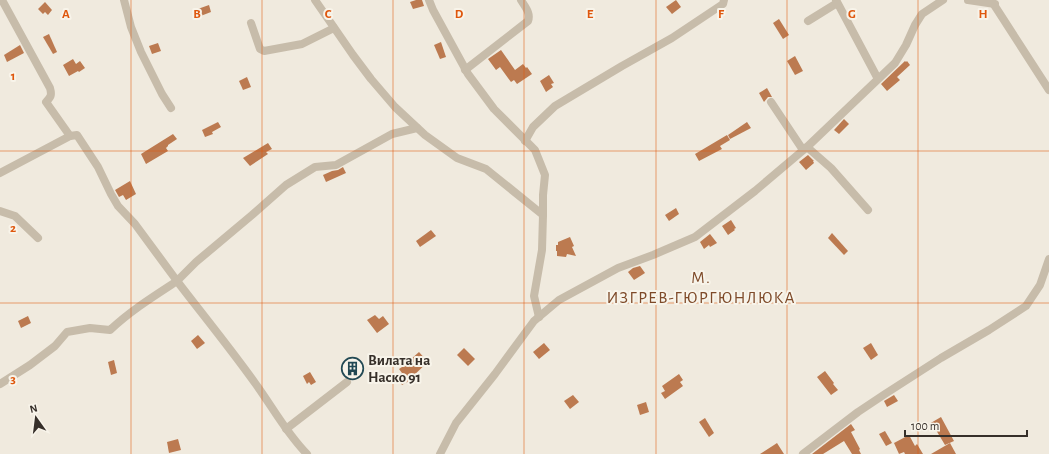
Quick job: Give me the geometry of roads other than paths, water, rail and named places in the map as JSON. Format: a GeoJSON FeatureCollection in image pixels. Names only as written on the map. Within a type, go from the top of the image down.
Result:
{"type":"FeatureCollection","features":[{"type":"Feature","properties":{"kind":"street"},"geometry":{"type":"LineString","coordinates":[[2,0],[50,88],[50,98],[46,102],[70,136]]}},
{"type":"Feature","properties":{"kind":"street"},"geometry":{"type":"LineString","coordinates":[[124,0],[131,27],[141,52],[162,94],[171,108]]}},
{"type":"Feature","properties":{"kind":"street"},"geometry":{"type":"LineString","coordinates":[[315,0],[371,79],[395,107],[417,128],[457,158],[486,169],[543,215]]}},
{"type":"Feature","properties":{"kind":"street"},"geometry":{"type":"LineString","coordinates":[[429,0],[465,70],[494,109],[535,150],[545,175],[542,250],[534,296],[539,317]]}},
{"type":"Feature","properties":{"kind":"street"},"geometry":{"type":"LineString","coordinates":[[465,70],[528,21],[529,13],[521,0]]}},
{"type":"Feature","properties":{"kind":"street"},"geometry":{"type":"LineString","coordinates":[[525,140],[533,127],[555,106],[672,38],[723,4],[724,0]]}},
{"type":"Feature","properties":{"kind":"street"},"geometry":{"type":"LineString","coordinates":[[440,454],[456,423],[495,374],[534,321],[559,300],[618,268],[695,237],[755,191],[805,148],[895,63],[922,14],[943,0]]}},
{"type":"Feature","properties":{"kind":"street"},"geometry":{"type":"LineString","coordinates":[[968,0],[993,2],[1049,90]]}},
{"type":"Feature","properties":{"kind":"street"},"geometry":{"type":"LineString","coordinates":[[808,21],[836,2],[878,79]]}},
{"type":"Feature","properties":{"kind":"street"},"geometry":{"type":"LineString","coordinates":[[251,23],[260,49],[264,50],[302,44],[334,28]]}},
{"type":"Feature","properties":{"kind":"street"},"geometry":{"type":"LineString","coordinates":[[771,102],[805,148],[831,168],[868,210]]}},
{"type":"Feature","properties":{"kind":"street"},"geometry":{"type":"LineString","coordinates":[[0,384],[30,365],[55,346],[67,332],[90,328],[110,330],[119,321],[177,281],[196,262],[286,185],[315,167],[336,164],[392,134],[417,128]]}},
{"type":"Feature","properties":{"kind":"street"},"geometry":{"type":"LineString","coordinates":[[0,173],[70,136],[77,135],[98,167],[118,206],[135,224],[256,384],[286,429],[307,454]]}},
{"type":"Feature","properties":{"kind":"street"},"geometry":{"type":"LineString","coordinates":[[0,211],[15,216],[38,238]]}},
{"type":"Feature","properties":{"kind":"street"},"geometry":{"type":"LineString","coordinates":[[803,454],[858,412],[885,394],[1026,306],[1040,285],[1049,259]]}},
{"type":"Feature","properties":{"kind":"street"},"geometry":{"type":"LineString","coordinates":[[286,429],[347,382]]}},
{"type":"Feature","properties":{"kind":"place","name":"Вилата на Наско 91"},"geometry":{"type":"Point","coordinates":[353,369]}},
{"type":"Feature","properties":{"kind":"district","name":"М. ИЗГРЕВ-ГЮРГЮНЛЮКА"},"geometry":{"type":"Point","coordinates":[701,287]}}]}
